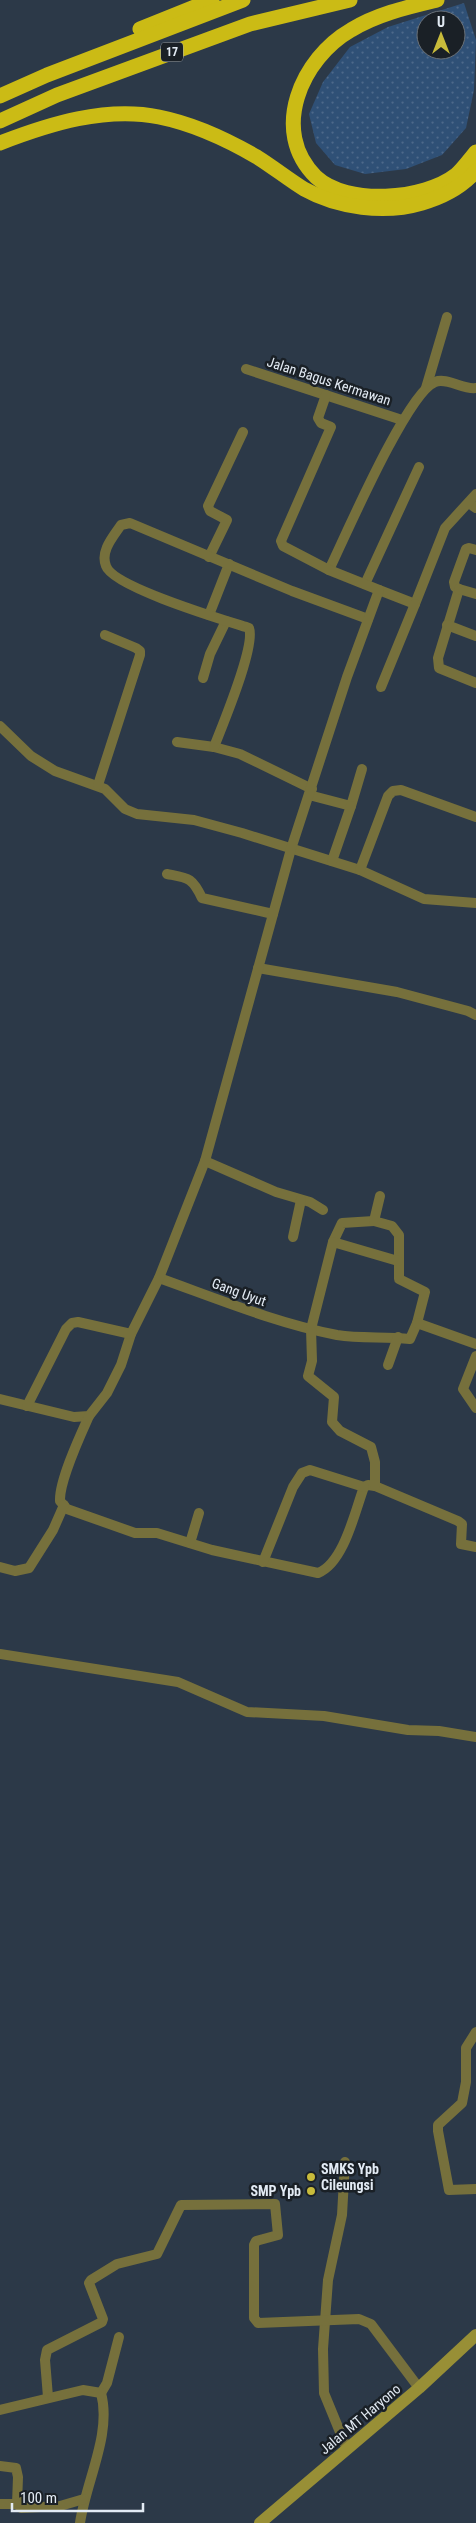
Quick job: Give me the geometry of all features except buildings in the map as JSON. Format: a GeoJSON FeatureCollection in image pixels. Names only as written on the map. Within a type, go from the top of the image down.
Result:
{"type":"FeatureCollection","features":[{"type":"Feature","properties":{"kind":"highway"},"geometry":{"type":"LineString","coordinates":[[47,75],[148,25],[212,0]]}},
{"type":"Feature","properties":{"kind":"highway","name":"17"},"geometry":{"type":"LineString","coordinates":[[0,96],[47,75],[243,0]]}},
{"type":"Feature","properties":{"kind":"highway","name":"17"},"geometry":{"type":"LineString","coordinates":[[0,121],[56,95],[250,24],[350,0]]}},
{"type":"Feature","properties":{"kind":"highway"},"geometry":{"type":"LineString","coordinates":[[437,0],[392,11],[351,30],[329,46],[309,69],[298,89],[293,114],[295,139],[303,161],[317,178],[343,191],[375,197],[403,196],[431,188],[456,175],[476,152]]}},
{"type":"Feature","properties":{"kind":"highway"},"geometry":{"type":"LineString","coordinates":[[0,143],[30,131],[104,114],[158,116],[201,128],[257,157],[305,189],[335,202],[375,209],[405,208],[436,199],[464,185],[476,171]]}},
{"type":"Feature","properties":{"kind":"main road","name":"Jalan MT Haryono"},"geometry":{"type":"LineString","coordinates":[[260,2523],[419,2388],[476,2335]]}},
{"type":"Feature","properties":{"kind":"street"},"geometry":{"type":"LineString","coordinates":[[426,389],[447,317]]}},
{"type":"Feature","properties":{"kind":"street","name":"Jalan Bagus Kermawan"},"geometry":{"type":"LineString","coordinates":[[246,369],[402,420]]}},
{"type":"Feature","properties":{"kind":"street"},"geometry":{"type":"LineString","coordinates":[[329,570],[402,420],[426,389],[433,383],[440,381],[469,389],[476,388]]}},
{"type":"Feature","properties":{"kind":"street"},"geometry":{"type":"LineString","coordinates":[[326,395],[318,418],[320,422],[331,428],[281,541],[283,546],[329,570],[415,604]]}},
{"type":"Feature","properties":{"kind":"street"},"geometry":{"type":"LineString","coordinates":[[209,557],[227,520],[210,511],[208,506],[243,432]]}},
{"type":"Feature","properties":{"kind":"street"},"geometry":{"type":"LineString","coordinates":[[365,584],[419,467]]}},
{"type":"Feature","properties":{"kind":"street"},"geometry":{"type":"LineString","coordinates":[[381,687],[445,528],[476,494]]}},
{"type":"Feature","properties":{"kind":"street"},"geometry":{"type":"LineString","coordinates":[[214,747],[247,654],[251,633],[249,628],[146,592],[112,576],[105,565],[104,558],[106,550],[120,524],[126,522],[292,591],[368,619]]}},
{"type":"Feature","properties":{"kind":"street"},"geometry":{"type":"LineString","coordinates":[[476,550],[466,549],[454,582],[455,587],[476,594]]}},
{"type":"Feature","properties":{"kind":"street"},"geometry":{"type":"LineString","coordinates":[[209,615],[229,564]]}},
{"type":"Feature","properties":{"kind":"street"},"geometry":{"type":"LineString","coordinates":[[459,589],[438,658],[439,668],[476,683]]}},
{"type":"Feature","properties":{"kind":"street"},"geometry":{"type":"LineString","coordinates":[[380,590],[347,677],[291,849],[205,1161],[159,1278],[131,1334],[121,1365],[107,1392],[89,1416],[60,1495],[60,1501],[73,1511],[135,1533],[157,1533],[311,1573],[324,1571],[342,1548],[364,1488],[368,1485],[375,1486],[460,1522],[461,1544],[476,1548]]}},
{"type":"Feature","properties":{"kind":"street"},"geometry":{"type":"LineString","coordinates":[[204,678],[210,654],[226,621]]}},
{"type":"Feature","properties":{"kind":"street"},"geometry":{"type":"LineString","coordinates":[[447,625],[476,636]]}},
{"type":"Feature","properties":{"kind":"street"},"geometry":{"type":"LineString","coordinates":[[98,785],[140,655],[140,651],[136,648],[105,635]]}},
{"type":"Feature","properties":{"kind":"street"},"geometry":{"type":"LineString","coordinates":[[0,726],[31,756],[55,772],[98,785],[114,796],[120,807],[125,810],[137,814],[194,820],[332,861],[360,870],[424,899],[476,903]]}},
{"type":"Feature","properties":{"kind":"street"},"geometry":{"type":"LineString","coordinates":[[177,742],[214,747],[240,754],[310,792],[351,806]]}},
{"type":"Feature","properties":{"kind":"street"},"geometry":{"type":"LineString","coordinates":[[332,861],[362,769]]}},
{"type":"Feature","properties":{"kind":"street"},"geometry":{"type":"LineString","coordinates":[[360,870],[388,796],[392,791],[401,790],[476,818]]}},
{"type":"Feature","properties":{"kind":"street"},"geometry":{"type":"LineString","coordinates":[[167,874],[189,878],[195,884],[202,898],[273,914]]}},
{"type":"Feature","properties":{"kind":"street"},"geometry":{"type":"LineString","coordinates":[[258,968],[398,992],[468,1011],[476,1015]]}},
{"type":"Feature","properties":{"kind":"street"},"geometry":{"type":"LineString","coordinates":[[205,1161],[323,1210]]}},
{"type":"Feature","properties":{"kind":"street"},"geometry":{"type":"LineString","coordinates":[[374,1221],[380,1196]]}},
{"type":"Feature","properties":{"kind":"street"},"geometry":{"type":"LineString","coordinates":[[293,1237],[301,1200]]}},
{"type":"Feature","properties":{"kind":"street"},"geometry":{"type":"LineString","coordinates":[[375,1486],[371,1447],[340,1431],[332,1422],[334,1397],[308,1376],[312,1361],[311,1328],[333,1242],[342,1223],[374,1221],[392,1226],[399,1235],[399,1280],[425,1292],[417,1323],[410,1339],[398,1337],[388,1365]]}},
{"type":"Feature","properties":{"kind":"street"},"geometry":{"type":"LineString","coordinates":[[333,1242],[398,1261]]}},
{"type":"Feature","properties":{"kind":"street","name":"Gang Uyut"},"geometry":{"type":"LineString","coordinates":[[159,1278],[260,1315],[311,1328],[369,1339],[398,1337]]}},
{"type":"Feature","properties":{"kind":"street"},"geometry":{"type":"LineString","coordinates":[[27,1406],[66,1329],[72,1323],[78,1322],[131,1334]]}},
{"type":"Feature","properties":{"kind":"street"},"geometry":{"type":"LineString","coordinates":[[417,1323],[476,1344]]}},
{"type":"Feature","properties":{"kind":"street"},"geometry":{"type":"LineString","coordinates":[[476,1356],[463,1389],[476,1408]]}},
{"type":"Feature","properties":{"kind":"street"},"geometry":{"type":"LineString","coordinates":[[0,1400],[74,1417],[89,1416]]}},
{"type":"Feature","properties":{"kind":"street"},"geometry":{"type":"LineString","coordinates":[[263,1562],[294,1487],[302,1473],[310,1470],[364,1488]]}},
{"type":"Feature","properties":{"kind":"street"},"geometry":{"type":"LineString","coordinates":[[0,1567],[15,1571],[29,1568],[53,1530],[64,1505]]}},
{"type":"Feature","properties":{"kind":"street"},"geometry":{"type":"LineString","coordinates":[[190,1543],[199,1514]]}},
{"type":"Feature","properties":{"kind":"street"},"geometry":{"type":"LineString","coordinates":[[0,1654],[178,1682],[247,1712],[324,1716],[408,1730],[439,1731],[476,1737]]}},
{"type":"Feature","properties":{"kind":"street"},"geometry":{"type":"LineString","coordinates":[[476,2032],[466,2048],[466,2082],[462,2104],[438,2124],[438,2131],[449,2190],[476,2189]]}},
{"type":"Feature","properties":{"kind":"street"},"geometry":{"type":"LineString","coordinates":[[345,2162],[342,2215],[328,2280],[324,2320],[324,2393],[347,2449]]}},
{"type":"Feature","properties":{"kind":"street"},"geometry":{"type":"LineString","coordinates":[[48,2397],[45,2360],[47,2350],[102,2322],[103,2319],[89,2283],[91,2280],[117,2264],[157,2254],[181,2205],[275,2204],[278,2235],[256,2241],[254,2244],[254,2318],[258,2323],[359,2319],[371,2324],[419,2388]]}},
{"type":"Feature","properties":{"kind":"street"},"geometry":{"type":"LineString","coordinates":[[80,2523],[84,2499],[103,2431],[105,2408],[101,2393],[107,2383],[119,2337]]}},
{"type":"Feature","properties":{"kind":"street"},"geometry":{"type":"LineString","coordinates":[[0,2410],[82,2390],[101,2393]]}},
{"type":"Feature","properties":{"kind":"street"},"geometry":{"type":"LineString","coordinates":[[0,2466],[16,2468],[17,2504]]}},
{"type":"Feature","properties":{"kind":"street"},"geometry":{"type":"LineString","coordinates":[[0,2504],[17,2504],[21,2508],[60,2506],[84,2499]]}},
{"type":"Feature","properties":{"kind":"shaded area"},"geometry":{"type":"Polygon","coordinates":[[[464,3],[476,40],[474,90],[466,128],[442,155],[406,169],[365,174],[335,165],[316,143],[309,114],[323,82],[350,47],[388,27],[416,18],[416,60],[466,60],[466,10],[442,10],[464,3]]]}},
{"type":"Feature","properties":{"kind":"place","name":"SMKS Ypb Cileungsi"},"geometry":{"type":"Point","coordinates":[311,2177]}},
{"type":"Feature","properties":{"kind":"place","name":"SMP Ypb"},"geometry":{"type":"Point","coordinates":[311,2191]}}]}
